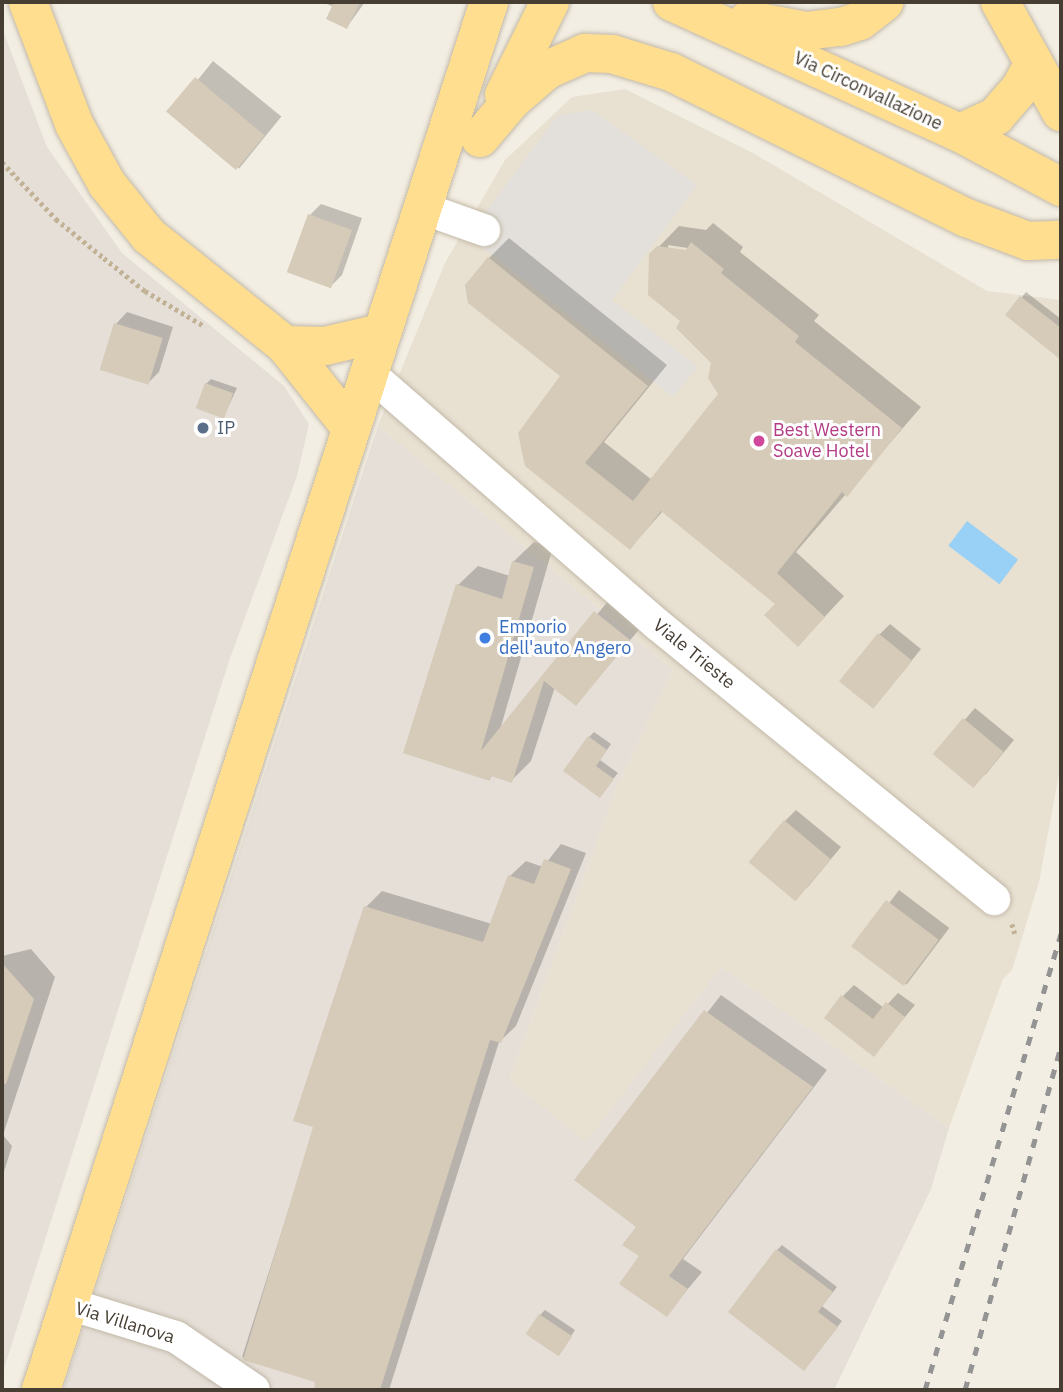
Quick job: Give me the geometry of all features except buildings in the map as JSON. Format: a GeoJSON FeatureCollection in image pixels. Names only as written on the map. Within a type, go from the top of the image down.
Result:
{"type":"FeatureCollection","features":[{"type":"Feature","properties":{"kind":"main road"},"geometry":{"type":"LineString","coordinates":[[28,2],[47,44],[74,124],[107,184],[149,236],[285,345],[351,428]]}},
{"type":"Feature","properties":{"kind":"main road"},"geometry":{"type":"LineString","coordinates":[[47,44],[48,2]]}},
{"type":"Feature","properties":{"kind":"main road"},"geometry":{"type":"LineString","coordinates":[[69,1304],[489,2]]}},
{"type":"Feature","properties":{"kind":"main road"},"geometry":{"type":"LineString","coordinates":[[399,279],[439,214],[550,2]]}},
{"type":"Feature","properties":{"kind":"main road"},"geometry":{"type":"LineString","coordinates":[[675,3],[806,31],[860,21],[884,2]]}},
{"type":"Feature","properties":{"kind":"main road"},"geometry":{"type":"LineString","coordinates":[[1000,2],[1061,112]]}},
{"type":"Feature","properties":{"kind":"main road","name":"Via Circonvallazione"},"geometry":{"type":"LineString","coordinates":[[675,3],[960,133],[1061,187]]}},
{"type":"Feature","properties":{"kind":"main road"},"geometry":{"type":"LineString","coordinates":[[480,138],[512,100],[547,70],[585,53],[611,54],[671,72],[967,218],[1028,241],[1061,240]]}},
{"type":"Feature","properties":{"kind":"main road"},"geometry":{"type":"LineString","coordinates":[[960,133],[996,116],[1021,87],[1033,64]]}},
{"type":"Feature","properties":{"kind":"main road"},"geometry":{"type":"LineString","coordinates":[[285,345],[324,346],[381,333]]}},
{"type":"Feature","properties":{"kind":"main road","name":"Via Villanova"},"geometry":{"type":"LineString","coordinates":[[41,1390],[69,1304]]}},
{"type":"Feature","properties":{"kind":"street"},"geometry":{"type":"LineString","coordinates":[[439,214],[484,230]]}},
{"type":"Feature","properties":{"kind":"street","name":"Viale Trieste"},"geometry":{"type":"LineString","coordinates":[[369,373],[658,625],[994,899]]}},
{"type":"Feature","properties":{"kind":"street","name":"Via Villanova"},"geometry":{"type":"LineString","coordinates":[[69,1304],[176,1337],[254,1390]]}},
{"type":"Feature","properties":{"kind":"path"},"geometry":{"type":"LineString","coordinates":[[2,162],[57,219],[145,291],[217,332]]}},
{"type":"Feature","properties":{"kind":"shaded area"},"geometry":{"type":"Polygon","coordinates":[[[2,28],[47,147],[122,253],[284,386],[309,424],[297,476],[229,661],[2,1375],[2,28]]]}},
{"type":"Feature","properties":{"kind":"shaded area"},"geometry":{"type":"Polygon","coordinates":[[[625,89],[753,153],[987,291],[1061,300],[1061,763],[1039,882],[1012,970],[1003,979],[949,1128],[721,967],[586,1143],[509,1080],[618,784],[673,670],[378,426],[445,263],[505,160],[572,97],[625,89]]]}},
{"type":"Feature","properties":{"kind":"shaded area"},"geometry":{"type":"Polygon","coordinates":[[[592,110],[697,185],[612,300],[698,367],[673,397],[468,236],[558,115],[592,110]]]}},
{"type":"Feature","properties":{"kind":"shaded area"},"geometry":{"type":"Polygon","coordinates":[[[378,426],[673,670],[618,784],[509,1080],[586,1142],[721,967],[949,1128],[931,1189],[834,1390],[63,1390],[378,426]]]}},
{"type":"Feature","properties":{"kind":"water"},"geometry":{"type":"Polygon","coordinates":[[[967,521],[1018,560],[999,584],[948,546],[967,521]]]}},
{"type":"Feature","properties":{"kind":"railway"},"geometry":{"type":"LineString","coordinates":[[925,1390],[1061,934]]}},
{"type":"Feature","properties":{"kind":"railway"},"geometry":{"type":"LineString","coordinates":[[965,1390],[1061,1046]]}},
{"type":"Feature","properties":{"kind":"place","name":"IP"},"geometry":{"type":"Point","coordinates":[203,428]}},
{"type":"Feature","properties":{"kind":"place","name":"Best Western Soave Hotel"},"geometry":{"type":"Point","coordinates":[759,441]}},
{"type":"Feature","properties":{"kind":"place","name":"Emporio dell'auto Angero"},"geometry":{"type":"Point","coordinates":[485,638]}}]}
